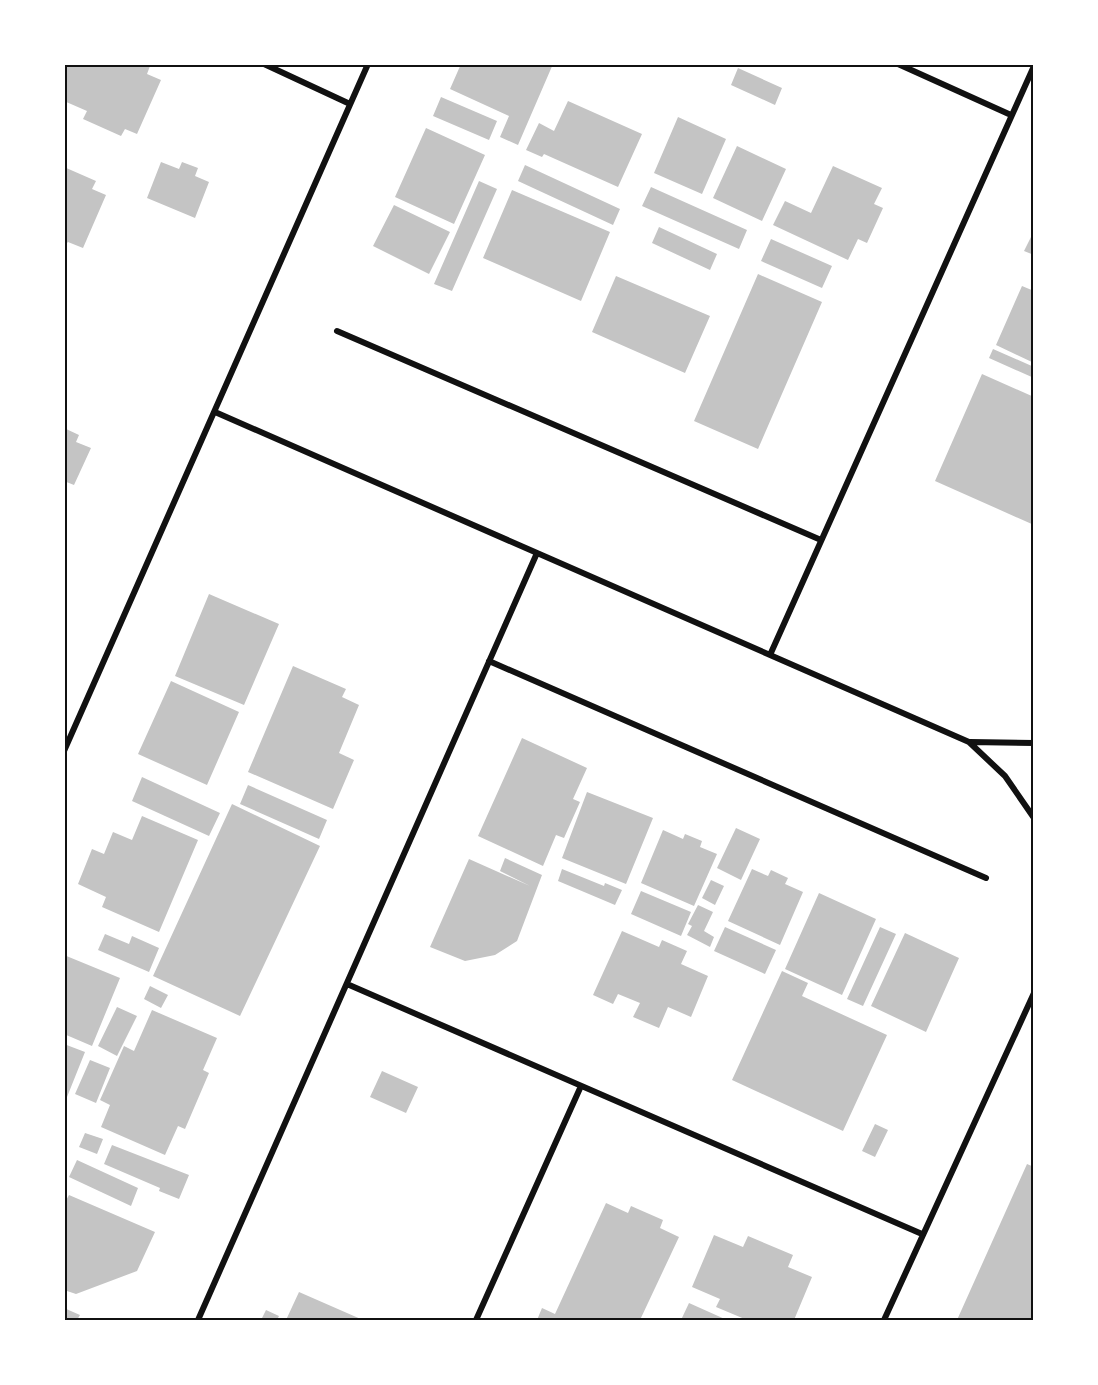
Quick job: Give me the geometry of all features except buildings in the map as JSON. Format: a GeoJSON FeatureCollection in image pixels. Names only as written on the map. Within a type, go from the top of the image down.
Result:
{"type":"FeatureCollection","features":[{"type":"Feature","properties":{"kind":"street"},"geometry":{"type":"LineString","coordinates":[[264,64],[350,104]]}},
{"type":"Feature","properties":{"kind":"street"},"geometry":{"type":"LineString","coordinates":[[64,751],[368,64]]}},
{"type":"Feature","properties":{"kind":"street"},"geometry":{"type":"LineString","coordinates":[[898,64],[1011,116]]}},
{"type":"Feature","properties":{"kind":"street"},"geometry":{"type":"LineString","coordinates":[[770,655],[1034,66]]}},
{"type":"Feature","properties":{"kind":"street"},"geometry":{"type":"LineString","coordinates":[[337,331],[821,540]]}},
{"type":"Feature","properties":{"kind":"street"},"geometry":{"type":"LineString","coordinates":[[215,412],[969,742],[1005,776],[1034,818]]}},
{"type":"Feature","properties":{"kind":"street"},"geometry":{"type":"LineString","coordinates":[[198,1320],[537,553]]}},
{"type":"Feature","properties":{"kind":"street"},"geometry":{"type":"LineString","coordinates":[[489,661],[986,878]]}},
{"type":"Feature","properties":{"kind":"street"},"geometry":{"type":"LineString","coordinates":[[969,742],[1034,743]]}},
{"type":"Feature","properties":{"kind":"street"},"geometry":{"type":"LineString","coordinates":[[347,984],[922,1234]]}},
{"type":"Feature","properties":{"kind":"street"},"geometry":{"type":"LineString","coordinates":[[884,1320],[1034,993]]}},
{"type":"Feature","properties":{"kind":"street"},"geometry":{"type":"LineString","coordinates":[[476,1320],[581,1086]]}}]}
